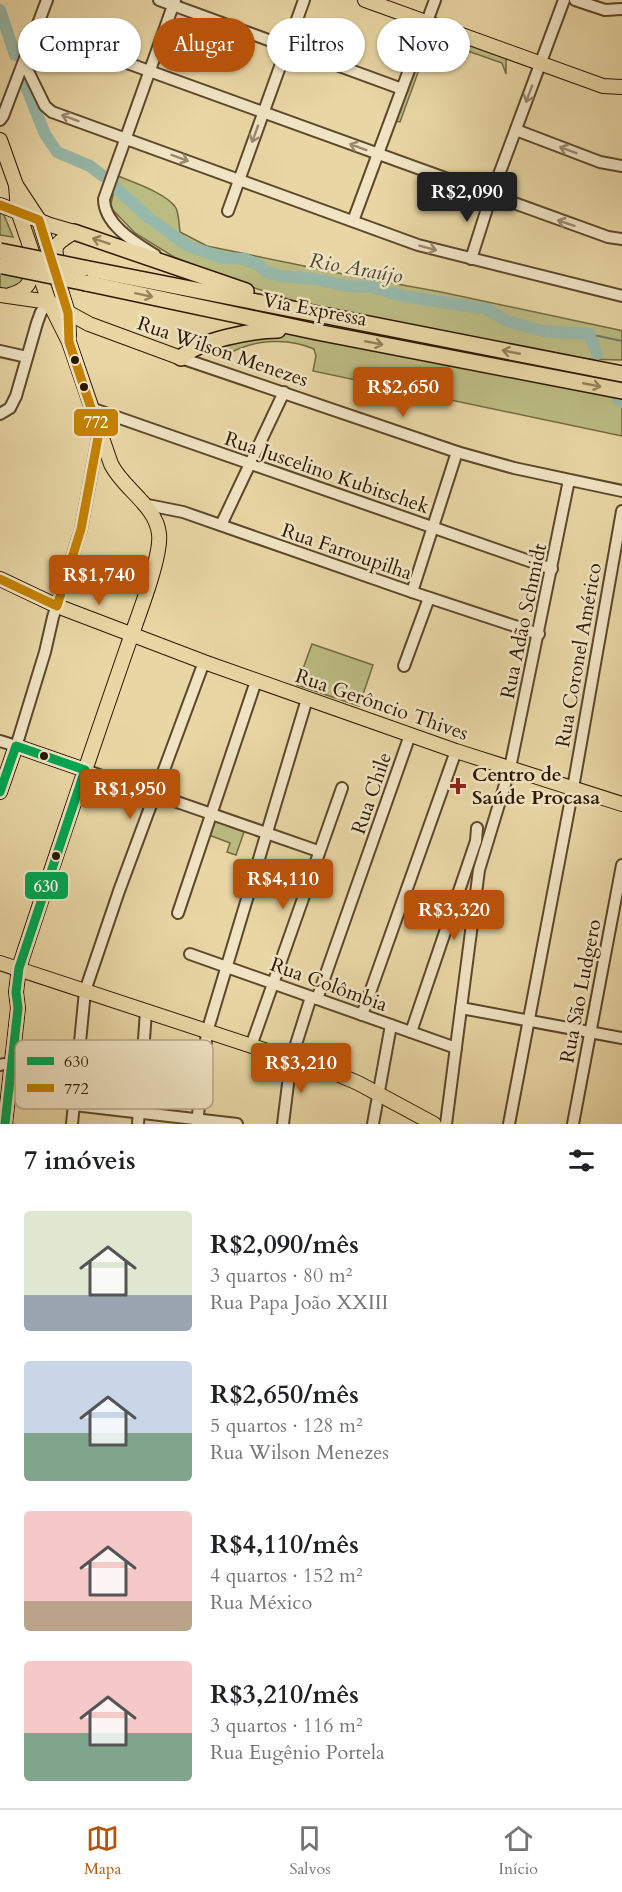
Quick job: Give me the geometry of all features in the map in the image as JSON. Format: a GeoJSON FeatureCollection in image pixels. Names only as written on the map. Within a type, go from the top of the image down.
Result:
{"type":"FeatureCollection","features":[{"type":"Feature","properties":{"kind":"highway"},"geometry":{"type":"LineString","coordinates":[[74,232],[169,263],[299,310]]}},
{"type":"Feature","properties":{"kind":"highway","name":"Via Expressa"},"geometry":{"type":"LineString","coordinates":[[1,261],[299,310],[622,374]]}},
{"type":"Feature","properties":{"kind":"highway","name":"Via Expressa"},"geometry":{"type":"LineString","coordinates":[[85,276],[317,332],[622,390]]}},
{"type":"Feature","properties":{"kind":"highway"},"geometry":{"type":"LineString","coordinates":[[181,358],[213,342],[249,332],[262,330],[317,332]]}},
{"type":"Feature","properties":{"kind":"highway"},"geometry":{"type":"LineString","coordinates":[[568,363],[622,365]]}},
{"type":"Feature","properties":{"kind":"main road"},"geometry":{"type":"LineString","coordinates":[[365,0],[416,18]]}},
{"type":"Feature","properties":{"kind":"main road"},"geometry":{"type":"LineString","coordinates":[[470,38],[603,86],[622,87]]}},
{"type":"Feature","properties":{"kind":"main road"},"geometry":{"type":"LineString","coordinates":[[0,140],[16,190],[39,220],[62,293],[68,319],[69,342]]}},
{"type":"Feature","properties":{"kind":"main road"},"geometry":{"type":"LineString","coordinates":[[7,206],[16,190]]}},
{"type":"Feature","properties":{"kind":"main road"},"geometry":{"type":"LineString","coordinates":[[7,206],[74,232]]}},
{"type":"Feature","properties":{"kind":"main road"},"geometry":{"type":"LineString","coordinates":[[0,1099],[19,968],[159,546],[159,531],[156,523],[143,504],[114,471],[69,342],[49,302],[27,237],[7,206]]}},
{"type":"Feature","properties":{"kind":"main road"},"geometry":{"type":"LineString","coordinates":[[5,295],[23,290],[32,278],[32,272],[7,206]]}},
{"type":"Feature","properties":{"kind":"main road"},"geometry":{"type":"LineString","coordinates":[[27,237],[39,220]]}},
{"type":"Feature","properties":{"kind":"main road"},"geometry":{"type":"LineString","coordinates":[[74,232],[58,243],[54,250],[74,306],[89,324]]}},
{"type":"Feature","properties":{"kind":"main road"},"geometry":{"type":"LineString","coordinates":[[5,295],[49,302],[62,293]]}},
{"type":"Feature","properties":{"kind":"main road","name":"Rua Wilson Menezes"},"geometry":{"type":"LineString","coordinates":[[49,302],[68,319],[89,324],[181,358]]}},
{"type":"Feature","properties":{"kind":"main road","name":"Rua Gerôncio Thives"},"geometry":{"type":"LineString","coordinates":[[0,579],[57,606],[256,681],[456,751],[622,804]]}},
{"type":"Feature","properties":{"kind":"main road"},"geometry":{"type":"LineString","coordinates":[[0,792],[16,746],[85,770]]}},
{"type":"Feature","properties":{"kind":"main road"},"geometry":{"type":"LineString","coordinates":[[0,963],[337,1074],[434,1124]]}},
{"type":"Feature","properties":{"kind":"main road"},"geometry":{"type":"LineString","coordinates":[[5,1064],[5,1124]]}},
{"type":"Feature","properties":{"kind":"street"},"geometry":{"type":"LineString","coordinates":[[40,18],[47,0]]}},
{"type":"Feature","properties":{"kind":"street"},"geometry":{"type":"LineString","coordinates":[[159,0],[174,2],[267,39]]}},
{"type":"Feature","properties":{"kind":"street"},"geometry":{"type":"LineString","coordinates":[[297,18],[304,0]]}},
{"type":"Feature","properties":{"kind":"street"},"geometry":{"type":"LineString","coordinates":[[428,18],[435,0]]}},
{"type":"Feature","properties":{"kind":"street"},"geometry":{"type":"LineString","coordinates":[[471,259],[491,196],[564,0]]}},
{"type":"Feature","properties":{"kind":"street"},"geometry":{"type":"LineString","coordinates":[[575,0],[605,10],[622,9]]}},
{"type":"Feature","properties":{"kind":"street"},"geometry":{"type":"LineString","coordinates":[[169,263],[126,235],[114,223],[104,199],[174,2]]}},
{"type":"Feature","properties":{"kind":"street"},"geometry":{"type":"LineString","coordinates":[[141,68],[491,196],[608,237],[622,239]]}},
{"type":"Feature","properties":{"kind":"street"},"geometry":{"type":"LineString","coordinates":[[0,120],[20,72]]}},
{"type":"Feature","properties":{"kind":"street"},"geometry":{"type":"LineString","coordinates":[[29,72],[49,110],[417,245],[622,296]]}},
{"type":"Feature","properties":{"kind":"street"},"geometry":{"type":"LineString","coordinates":[[228,211],[278,72]]}},
{"type":"Feature","properties":{"kind":"street"},"geometry":{"type":"LineString","coordinates":[[355,72],[402,89]]}},
{"type":"Feature","properties":{"kind":"street"},"geometry":{"type":"LineString","coordinates":[[353,221],[408,72]]}},
{"type":"Feature","properties":{"kind":"street"},"geometry":{"type":"LineString","coordinates":[[516,130],[600,162],[622,166]]}},
{"type":"Feature","properties":{"kind":"street"},"geometry":{"type":"LineString","coordinates":[[0,414],[10,408],[20,386],[41,312],[49,302]]}},
{"type":"Feature","properties":{"kind":"street"},"geometry":{"type":"LineString","coordinates":[[0,351],[27,357]]}},
{"type":"Feature","properties":{"kind":"street","name":"Rua Wilson Menezes"},"geometry":{"type":"LineString","coordinates":[[181,358],[458,452],[514,468],[622,491]]}},
{"type":"Feature","properties":{"kind":"street"},"geometry":{"type":"LineString","coordinates":[[220,525],[284,392]]}},
{"type":"Feature","properties":{"kind":"street","name":"Rua Juscelino Kubitschek"},"geometry":{"type":"LineString","coordinates":[[91,408],[552,569]]}},
{"type":"Feature","properties":{"kind":"street"},"geometry":{"type":"LineString","coordinates":[[0,741],[16,746],[81,529],[99,432]]}},
{"type":"Feature","properties":{"kind":"street"},"geometry":{"type":"LineString","coordinates":[[412,592],[458,452]]}},
{"type":"Feature","properties":{"kind":"street","name":"Rua Adão Schmidt"},"geometry":{"type":"LineString","coordinates":[[446,1124],[479,870],[510,768],[569,480]]}},
{"type":"Feature","properties":{"kind":"street","name":"Rua Farroupilha"},"geometry":{"type":"LineString","coordinates":[[143,504],[183,512],[539,634]]}},
{"type":"Feature","properties":{"kind":"street","name":"Rua Coronel Américo"},"geometry":{"type":"LineString","coordinates":[[509,1124],[573,788],[622,511]]}},
{"type":"Feature","properties":{"kind":"street"},"geometry":{"type":"LineString","coordinates":[[404,666],[429,598]]}},
{"type":"Feature","properties":{"kind":"street"},"geometry":{"type":"LineString","coordinates":[[80,1040],[85,991],[154,794],[204,662]]}},
{"type":"Feature","properties":{"kind":"street"},"geometry":{"type":"LineString","coordinates":[[177,913],[256,681]]}},
{"type":"Feature","properties":{"kind":"street"},"geometry":{"type":"LineString","coordinates":[[206,1040],[226,967],[308,699]]}},
{"type":"Feature","properties":{"kind":"street","name":"Rua Chile"},"geometry":{"type":"LineString","coordinates":[[283,1124],[291,1060],[410,735]]}},
{"type":"Feature","properties":{"kind":"street"},"geometry":{"type":"LineString","coordinates":[[362,1015],[456,751]]}},
{"type":"Feature","properties":{"kind":"street"},"geometry":{"type":"LineString","coordinates":[[85,770],[318,851]]}},
{"type":"Feature","properties":{"kind":"street"},"geometry":{"type":"LineString","coordinates":[[251,1047],[342,788]]}},
{"type":"Feature","properties":{"kind":"street"},"geometry":{"type":"LineString","coordinates":[[411,1032],[476,841],[477,828]]}},
{"type":"Feature","properties":{"kind":"street","name":"Rua São Ludgero"},"geometry":{"type":"LineString","coordinates":[[573,1124],[622,865]]}},
{"type":"Feature","properties":{"kind":"street"},"geometry":{"type":"LineString","coordinates":[[467,867],[479,870]]}},
{"type":"Feature","properties":{"kind":"street","name":"Rua Colômbia"},"geometry":{"type":"LineString","coordinates":[[190,954],[456,1048]]}},
{"type":"Feature","properties":{"kind":"street"},"geometry":{"type":"LineString","coordinates":[[461,1008],[622,1038]]}},
{"type":"Feature","properties":{"kind":"street"},"geometry":{"type":"LineString","coordinates":[[144,1040],[146,1011]]}},
{"type":"Feature","properties":{"kind":"street"},"geometry":{"type":"LineString","coordinates":[[373,1124],[391,1025]]}},
{"type":"Feature","properties":{"kind":"street"},"geometry":{"type":"LineString","coordinates":[[72,1124],[74,1109]]}},
{"type":"Feature","properties":{"kind":"street"},"geometry":{"type":"LineString","coordinates":[[117,1109],[198,1122],[237,1124]]}},
{"type":"Feature","properties":{"kind":"street"},"geometry":{"type":"LineString","coordinates":[[138,1124],[139,1111]]}},
{"type":"Feature","properties":{"kind":"green space"},"geometry":{"type":"Polygon","coordinates":[[[470,40],[506,53],[506,74],[502,63],[470,52],[470,40]]]}},
{"type":"Feature","properties":{"kind":"green space"},"geometry":{"type":"Polygon","coordinates":[[[412,72],[418,72],[400,122],[394,121],[412,72]]]}},
{"type":"Feature","properties":{"kind":"green space"},"geometry":{"type":"Polygon","coordinates":[[[118,176],[166,198],[176,208],[180,232],[207,246],[619,330],[622,331],[622,360],[585,359],[313,306],[234,281],[174,257],[135,233],[110,207],[118,176]]]}},
{"type":"Feature","properties":{"kind":"green space"},"geometry":{"type":"Polygon","coordinates":[[[0,212],[4,215],[13,237],[0,235],[0,212]]]}},
{"type":"Feature","properties":{"kind":"green space"},"geometry":{"type":"Polygon","coordinates":[[[0,272],[27,276],[12,291],[0,289],[0,272]]]}},
{"type":"Feature","properties":{"kind":"green space"},"geometry":{"type":"Polygon","coordinates":[[[276,332],[298,332],[622,398],[622,436],[313,371],[316,356],[314,349],[305,345],[262,342],[232,352],[209,347],[276,332]]]}},
{"type":"Feature","properties":{"kind":"green space"},"geometry":{"type":"Polygon","coordinates":[[[312,644],[373,665],[359,706],[297,685],[312,644]]]}},
{"type":"Feature","properties":{"kind":"green space"},"geometry":{"type":"Polygon","coordinates":[[[214,821],[244,832],[236,855],[227,852],[230,843],[209,835],[214,821]]]}},
{"type":"Feature","properties":{"kind":"waterway","name":"Rio Araújo"},"geometry":{"type":"LineString","coordinates":[[0,10],[15,55]]}},
{"type":"Feature","properties":{"kind":"waterway","name":"Rio Araújo"},"geometry":{"type":"LineString","coordinates":[[24,82],[45,134],[57,152],[90,166],[103,176]]}},
{"type":"Feature","properties":{"kind":"waterway","name":"Rio Araújo"},"geometry":{"type":"LineString","coordinates":[[116,188],[148,217],[188,246],[223,258],[245,259],[260,266],[266,272],[280,276],[315,279],[347,286],[372,287],[402,296],[487,309],[507,321],[543,331],[589,334],[597,354]]}},
{"type":"Feature","properties":{"kind":"waterway"},"geometry":{"type":"LineString","coordinates":[[589,334],[622,341]]}},
{"type":"Feature","properties":{"kind":"waterway","name":"Rio Araújo"},"geometry":{"type":"LineString","coordinates":[[618,399],[622,402]]}},
{"type":"Feature","properties":{"kind":"transit line","name":"772"},"geometry":{"type":"LineString","coordinates":[[0,205],[39,220],[68,313],[69,342],[99,432],[81,529],[57,606],[0,579]]}},
{"type":"Feature","properties":{"kind":"transit line","name":"630"},"geometry":{"type":"LineString","coordinates":[[0,792],[16,746],[85,770],[19,968],[16,992],[18,1008],[5,1124]]}},
{"type":"Feature","properties":{"kind":"place","name":"Centro de Saúde Procasa"},"geometry":{"type":"Point","coordinates":[458,786]}}]}
